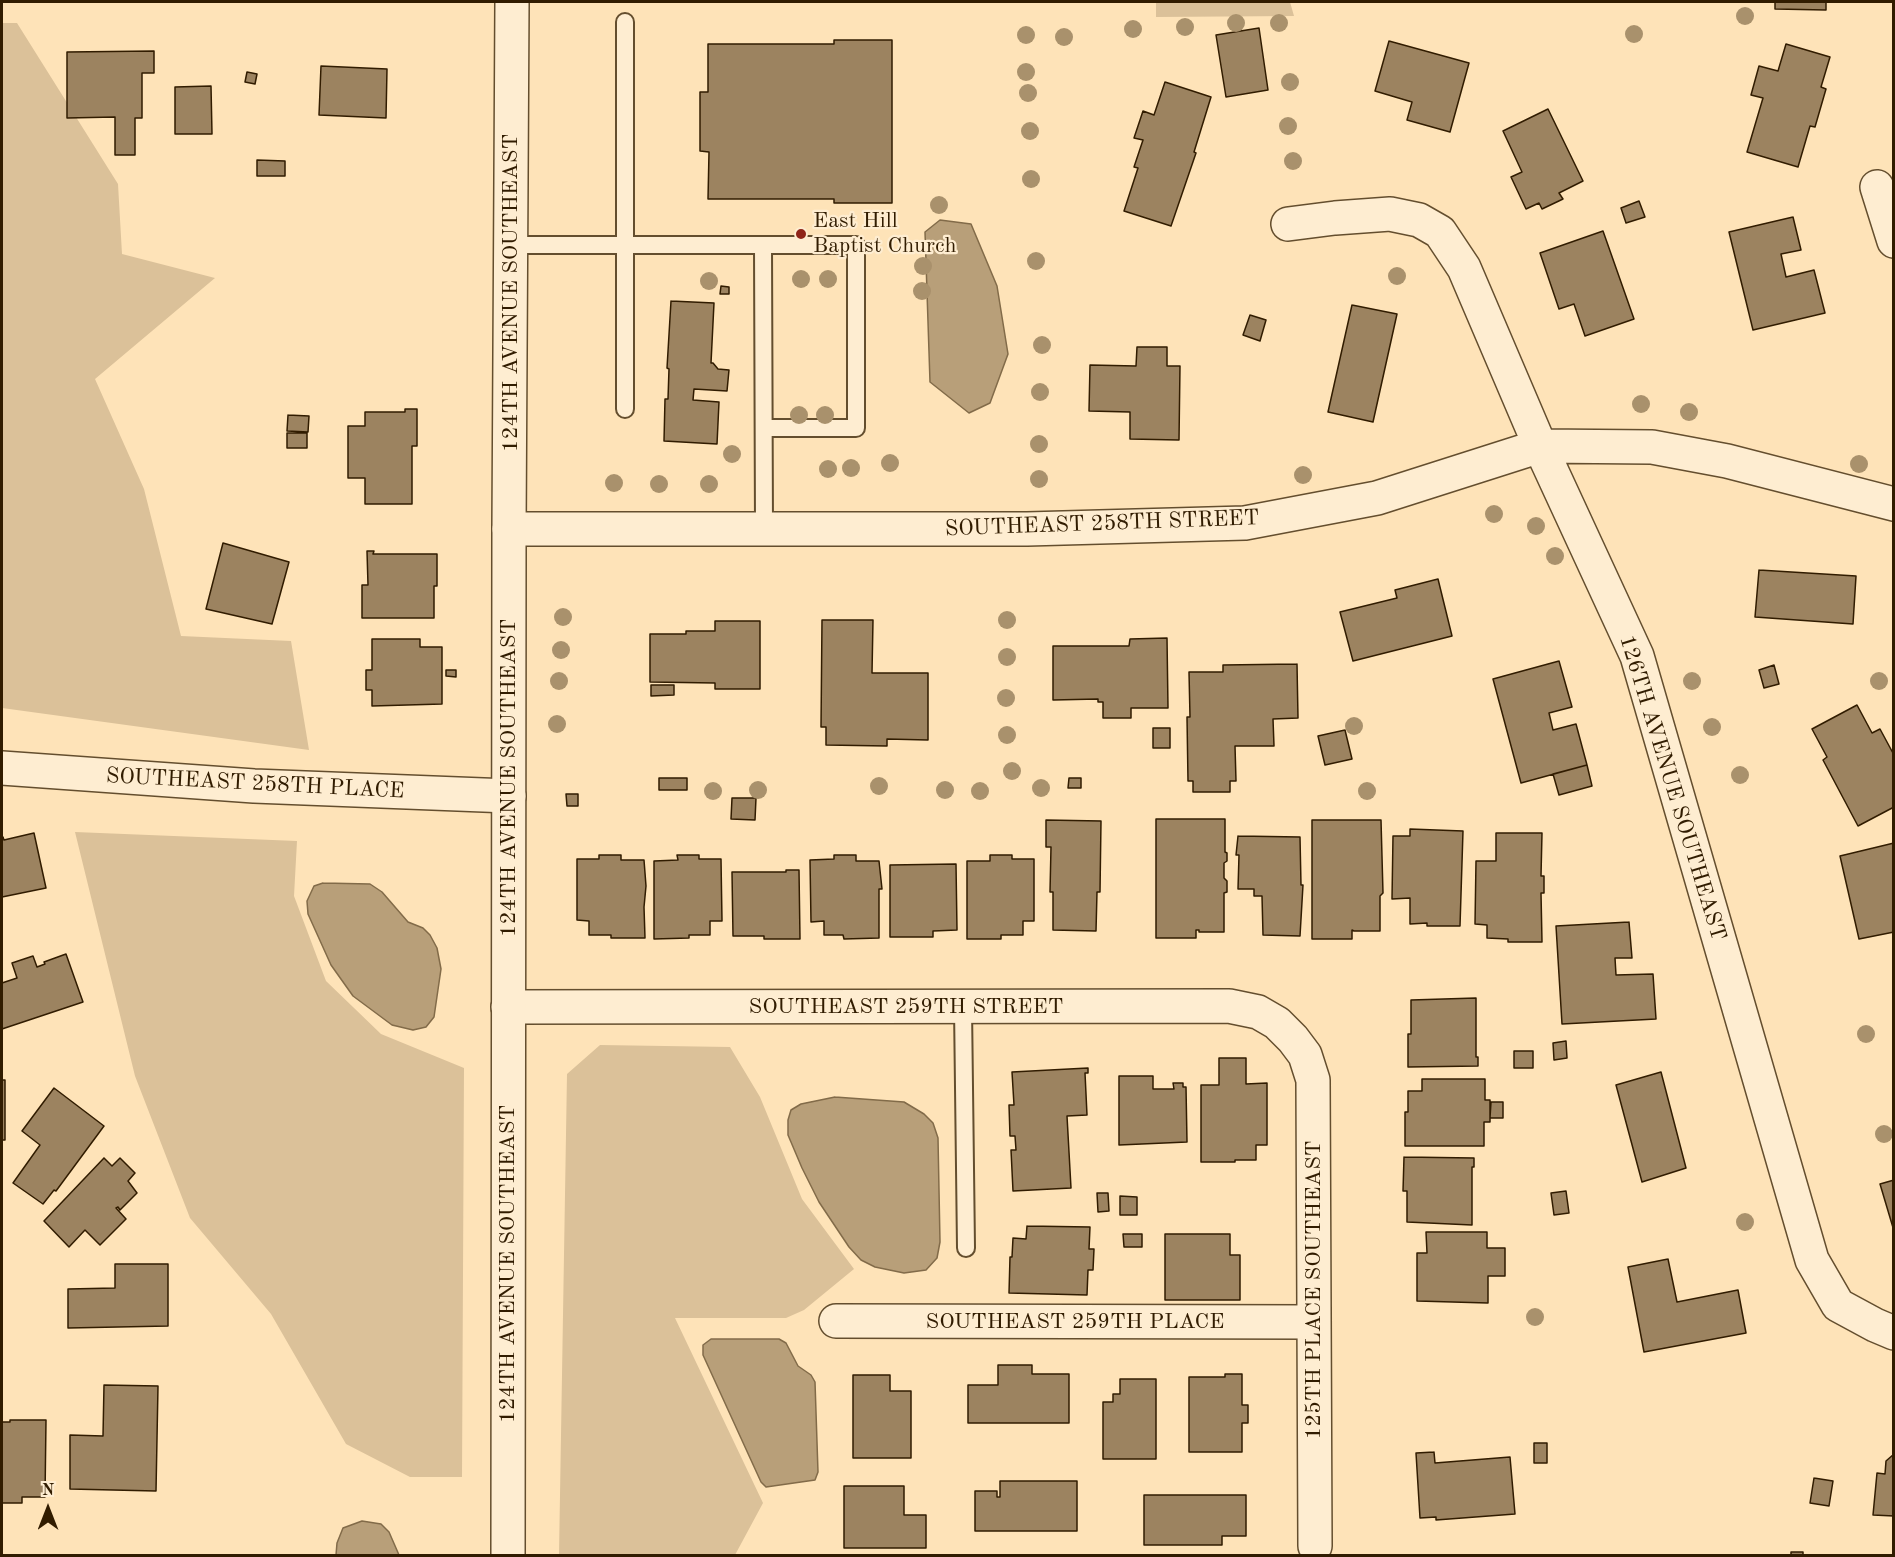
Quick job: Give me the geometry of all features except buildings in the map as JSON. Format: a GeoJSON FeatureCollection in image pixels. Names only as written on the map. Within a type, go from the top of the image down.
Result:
{"type":"FeatureCollection","features":[{"type":"Feature","properties":{"kind":"street","name":"124TH AVENUE SOUTHEAST"},"geometry":{"type":"LineString","coordinates":[[508,1556],[512,2]]}},
{"type":"Feature","properties":{"kind":"street"},"geometry":{"type":"LineString","coordinates":[[1877,187],[1893,241]]}},
{"type":"Feature","properties":{"kind":"street","name":"126TH AVENUE SOUTHEAST"},"geometry":{"type":"LineString","coordinates":[[1288,224],[1389,214],[1419,220],[1440,232],[1464,268],[1540,447],[1636,656],[1812,1260],[1838,1305],[1893,1333]]}},
{"type":"Feature","properties":{"kind":"street","name":"SOUTHEAST 258TH STREET"},"geometry":{"type":"LineString","coordinates":[[509,529],[1027,529],[1245,524],[1377,498],[1540,447],[1652,447],[1727,461],[1893,504]]}},
{"type":"Feature","properties":{"kind":"street","name":"SOUTHEAST 258TH PLACE"},"geometry":{"type":"LineString","coordinates":[[2,768],[254,786],[509,796]]}},
{"type":"Feature","properties":{"kind":"street","name":"SOUTHEAST 259TH STREET"},"geometry":{"type":"LineString","coordinates":[[508,1007],[1229,1006],[1258,1012],[1277,1023],[1293,1039]]}},
{"type":"Feature","properties":{"kind":"street","name":"125TH PLACE SOUTHEAST"},"geometry":{"type":"LineString","coordinates":[[1293,1039],[1305,1055],[1313,1080],[1315,1546]]}},
{"type":"Feature","properties":{"kind":"street","name":"SOUTHEAST 259TH PLACE"},"geometry":{"type":"LineString","coordinates":[[836,1321],[1314,1322]]}},
{"type":"Feature","properties":{"kind":"lane"},"geometry":{"type":"LineString","coordinates":[[625,22],[625,410]]}},
{"type":"Feature","properties":{"kind":"lane"},"geometry":{"type":"LineString","coordinates":[[511,245],[856,245],[856,428],[764,428]]}},
{"type":"Feature","properties":{"kind":"lane"},"geometry":{"type":"LineString","coordinates":[[764,245],[764,529]]}},
{"type":"Feature","properties":{"kind":"lane"},"geometry":{"type":"LineString","coordinates":[[963,1007],[966,1248]]}},
{"type":"Feature","properties":{"kind":"shaded area"},"geometry":{"type":"Polygon","coordinates":[[[1156,2],[1290,2],[1294,16],[1156,17],[1156,2]]]}},
{"type":"Feature","properties":{"kind":"shaded area"},"geometry":{"type":"Polygon","coordinates":[[[2,23],[17,23],[118,184],[122,254],[215,278],[95,379],[144,489],[181,636],[291,641],[309,750],[2,708],[2,23]]]}},
{"type":"Feature","properties":{"kind":"shaded area"},"geometry":{"type":"Polygon","coordinates":[[[940,220],[971,224],[997,286],[1008,354],[990,403],[969,413],[930,382],[925,232],[940,220]]]}},
{"type":"Feature","properties":{"kind":"shaded area"},"geometry":{"type":"Polygon","coordinates":[[[75,832],[297,841],[294,896],[326,981],[381,1034],[464,1068],[462,1477],[410,1477],[346,1444],[271,1314],[190,1218],[135,1076],[75,832]]]}},
{"type":"Feature","properties":{"kind":"shaded area"},"geometry":{"type":"Polygon","coordinates":[[[323,883],[370,884],[382,892],[408,922],[423,928],[430,935],[437,948],[441,969],[434,1017],[426,1027],[413,1030],[392,1025],[353,996],[331,965],[308,914],[307,901],[314,886],[323,883]]]}},
{"type":"Feature","properties":{"kind":"shaded area"},"geometry":{"type":"Polygon","coordinates":[[[600,1045],[730,1047],[760,1097],[802,1199],[854,1269],[804,1310],[786,1318],[675,1318],[763,1503],[735,1555],[559,1555],[567,1074],[600,1045]]]}},
{"type":"Feature","properties":{"kind":"shaded area"},"geometry":{"type":"Polygon","coordinates":[[[835,1097],[904,1102],[924,1114],[933,1123],[938,1138],[940,1242],[937,1258],[926,1270],[904,1273],[875,1267],[861,1260],[849,1247],[819,1202],[788,1135],[788,1120],[791,1110],[801,1104],[835,1097]]]}},
{"type":"Feature","properties":{"kind":"shaded area"},"geometry":{"type":"Polygon","coordinates":[[[711,1339],[779,1339],[786,1343],[798,1366],[811,1375],[815,1382],[818,1472],[815,1480],[766,1487],[761,1482],[703,1355],[703,1345],[711,1339]]]}},
{"type":"Feature","properties":{"kind":"shaded area"},"geometry":{"type":"Polygon","coordinates":[[[362,1521],[381,1524],[389,1532],[399,1555],[336,1555],[337,1543],[343,1528],[362,1521]]]}},
{"type":"Feature","properties":{"kind":"place","name":"East Hill Baptist Church"},"geometry":{"type":"Point","coordinates":[801,234]}}]}
